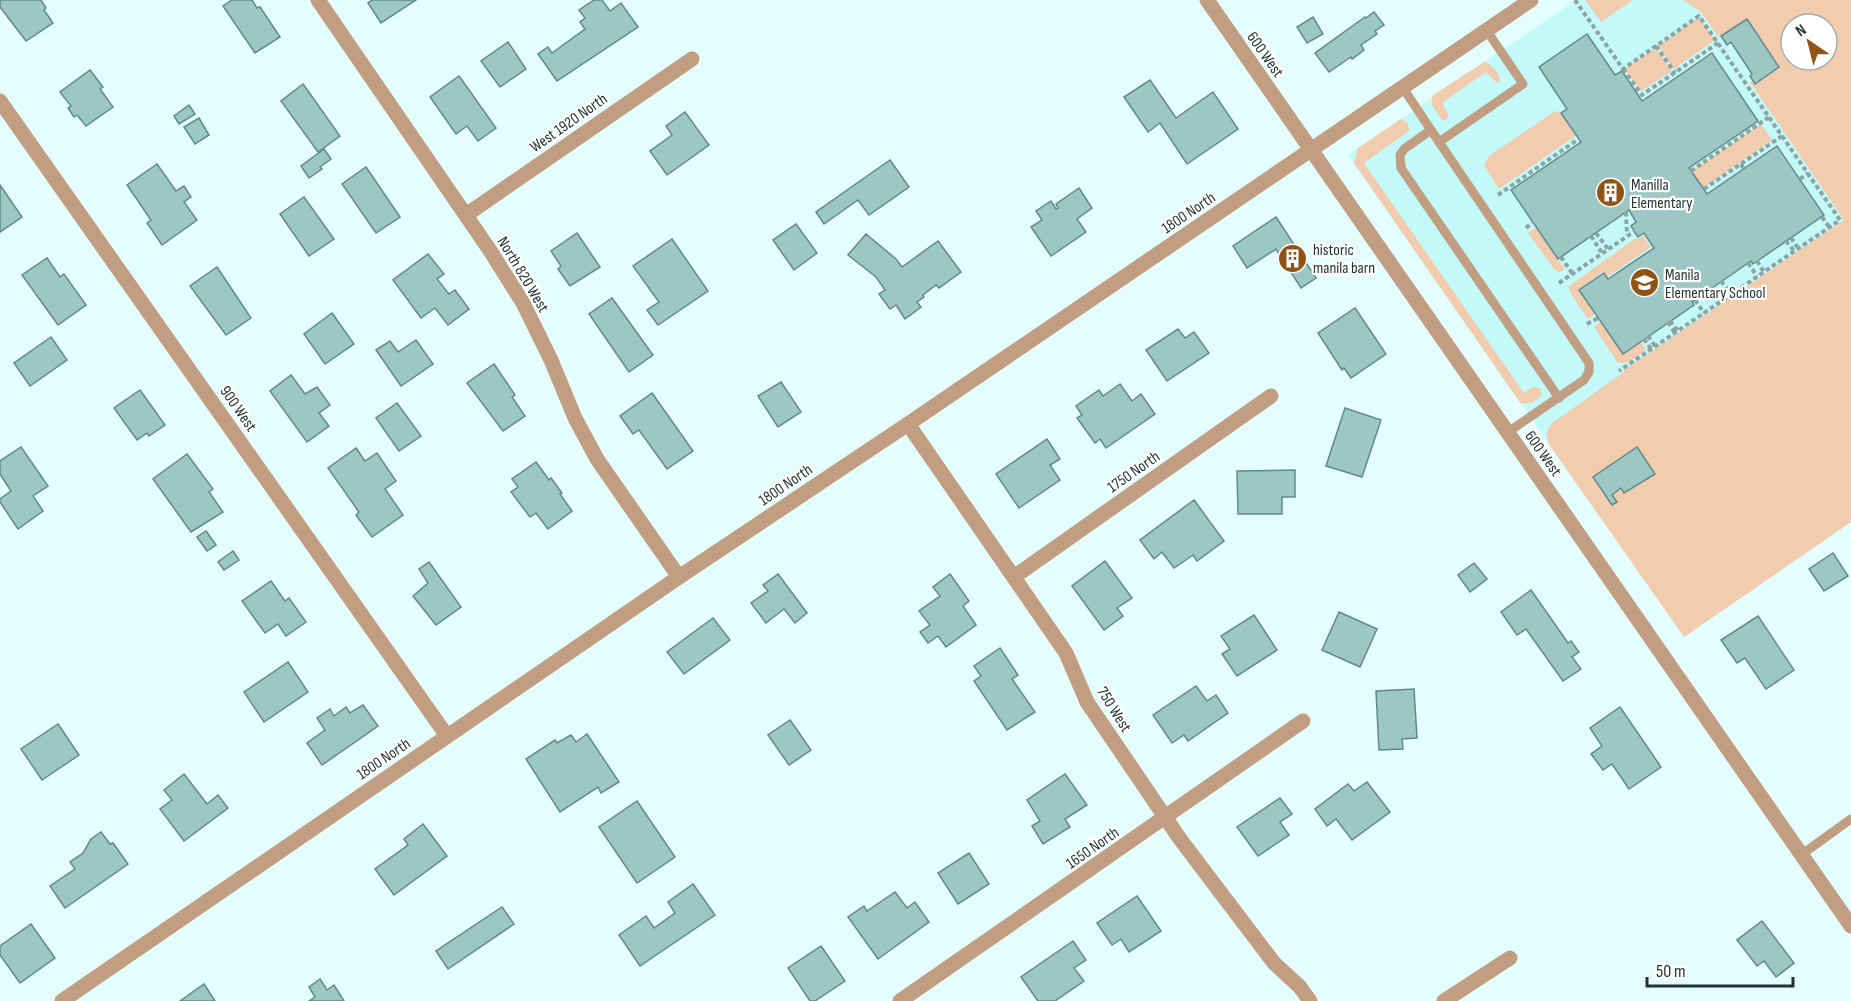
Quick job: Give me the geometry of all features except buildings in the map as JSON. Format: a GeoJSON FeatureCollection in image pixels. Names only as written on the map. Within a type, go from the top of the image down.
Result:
{"type":"FeatureCollection","features":[{"type":"Feature","properties":{"kind":"street","name":"North 820 West"},"geometry":{"type":"LineString","coordinates":[[318,0],[466,214],[523,303],[551,360],[575,418],[597,459],[679,577]]}},
{"type":"Feature","properties":{"kind":"street","name":"600 West"},"geometry":{"type":"LineString","coordinates":[[1207,0],[1851,926]]}},
{"type":"Feature","properties":{"kind":"street","name":"1800 North"},"geometry":{"type":"LineString","coordinates":[[62,1001],[679,577],[1531,0]]}},
{"type":"Feature","properties":{"kind":"street","name":"West 1920 North"},"geometry":{"type":"LineString","coordinates":[[466,214],[692,59]]}},
{"type":"Feature","properties":{"kind":"street","name":"900 West"},"geometry":{"type":"LineString","coordinates":[[0,101],[447,736]]}},
{"type":"Feature","properties":{"kind":"street","name":"1750 North"},"geometry":{"type":"LineString","coordinates":[[1015,576],[1271,396]]}},
{"type":"Feature","properties":{"kind":"street","name":"750 West"},"geometry":{"type":"LineString","coordinates":[[908,424],[1066,653],[1088,702],[1166,817],[1274,963],[1300,987],[1310,1001]]}},
{"type":"Feature","properties":{"kind":"street","name":"1650 North"},"geometry":{"type":"LineString","coordinates":[[900,1001],[1303,721]]}},
{"type":"Feature","properties":{"kind":"street"},"geometry":{"type":"LineString","coordinates":[[1444,1001],[1510,958]]}},
{"type":"Feature","properties":{"kind":"lane"},"geometry":{"type":"LineString","coordinates":[[1439,142],[1523,84],[1487,31]]}},
{"type":"Feature","properties":{"kind":"lane"},"geometry":{"type":"LineString","coordinates":[[1403,88],[1587,358],[1589,367],[1587,376],[1577,386],[1508,432]]}},
{"type":"Feature","properties":{"kind":"lane"},"geometry":{"type":"LineString","coordinates":[[1431,130],[1404,149],[1400,155],[1401,168],[1559,398]]}},
{"type":"Feature","properties":{"kind":"lane"},"geometry":{"type":"LineString","coordinates":[[1801,855],[1851,819]]}},
{"type":"Feature","properties":{"kind":"path"},"geometry":{"type":"LineString","coordinates":[[1575,0],[1642,95],[1718,43]]}},
{"type":"Feature","properties":{"kind":"path"},"geometry":{"type":"LineString","coordinates":[[1619,371],[1840,220],[1699,16],[1623,69]]}},
{"type":"Feature","properties":{"kind":"path"},"geometry":{"type":"LineString","coordinates":[[1656,46],[1675,72]]}},
{"type":"Feature","properties":{"kind":"path"},"geometry":{"type":"LineString","coordinates":[[1692,168],[1769,117]]}},
{"type":"Feature","properties":{"kind":"path"},"geometry":{"type":"LineString","coordinates":[[1710,192],[1705,188],[1782,136]]}},
{"type":"Feature","properties":{"kind":"path"},"geometry":{"type":"LineString","coordinates":[[1498,195],[1577,140]]}},
{"type":"Feature","properties":{"kind":"path"},"geometry":{"type":"LineString","coordinates":[[1771,144],[1774,149]]}},
{"type":"Feature","properties":{"kind":"path"},"geometry":{"type":"LineString","coordinates":[[1741,164],[1744,169]]}},
{"type":"Feature","properties":{"kind":"path"},"geometry":{"type":"LineString","coordinates":[[1735,168],[1739,173]]}},
{"type":"Feature","properties":{"kind":"path"},"geometry":{"type":"LineString","coordinates":[[1800,179],[1808,173]]}},
{"type":"Feature","properties":{"kind":"path"},"geometry":{"type":"LineString","coordinates":[[1626,212],[1627,236]]}},
{"type":"Feature","properties":{"kind":"path"},"geometry":{"type":"LineString","coordinates":[[1822,217],[1829,227]]}},
{"type":"Feature","properties":{"kind":"path"},"geometry":{"type":"LineString","coordinates":[[1526,228],[1533,222]]}},
{"type":"Feature","properties":{"kind":"path"},"geometry":{"type":"LineString","coordinates":[[1559,283],[1635,231]]}},
{"type":"Feature","properties":{"kind":"path"},"geometry":{"type":"LineString","coordinates":[[1596,232],[1608,249]]}},
{"type":"Feature","properties":{"kind":"path"},"geometry":{"type":"LineString","coordinates":[[1591,236],[1602,253]]}},
{"type":"Feature","properties":{"kind":"path"},"geometry":{"type":"LineString","coordinates":[[1789,239],[1796,250]]}},
{"type":"Feature","properties":{"kind":"path"},"geometry":{"type":"LineString","coordinates":[[1561,257],[1572,273]]}},
{"type":"Feature","properties":{"kind":"path"},"geometry":{"type":"LineString","coordinates":[[1757,261],[1764,272]]}},
{"type":"Feature","properties":{"kind":"path"},"geometry":{"type":"LineString","coordinates":[[1748,263],[1757,276]]}},
{"type":"Feature","properties":{"kind":"path"},"geometry":{"type":"LineString","coordinates":[[1721,281],[1731,294]]}},
{"type":"Feature","properties":{"kind":"path"},"geometry":{"type":"LineString","coordinates":[[1695,300],[1704,313]]}},
{"type":"Feature","properties":{"kind":"path"},"geometry":{"type":"LineString","coordinates":[[1587,324],[1598,318]]}},
{"type":"Feature","properties":{"kind":"path"},"geometry":{"type":"LineString","coordinates":[[1669,322],[1676,332]]}},
{"type":"Feature","properties":{"kind":"path"},"geometry":{"type":"LineString","coordinates":[[1646,337],[1653,348]]}},
{"type":"Feature","properties":{"kind":"shaded area","name":"Manila Elementary School"},"geometry":{"type":"Polygon","coordinates":[[[1576,0],[1851,0],[1851,522],[1684,637],[1348,155],[1576,0]]]}},
{"type":"Feature","properties":{"kind":"shaded area"},"geometry":{"type":"Polygon","coordinates":[[[1585,0],[1633,0],[1601,22],[1585,0]]]}},
{"type":"Feature","properties":{"kind":"shaded area"},"geometry":{"type":"Polygon","coordinates":[[[1683,0],[1851,0],[1851,522],[1684,637],[1548,443],[1547,432],[1551,424],[1623,371],[1844,220],[1750,82],[1753,80],[1755,83],[1779,67],[1747,19],[1719,38],[1701,12],[1683,0]],[[1638,448],[1594,477],[1612,505],[1617,502],[1612,495],[1621,488],[1654,474],[1638,448]]]}},
{"type":"Feature","properties":{"kind":"shaded area"},"geometry":{"type":"Polygon","coordinates":[[[1696,19],[1701,20],[1715,40],[1674,69],[1658,46],[1696,19]]]}},
{"type":"Feature","properties":{"kind":"shaded area"},"geometry":{"type":"Polygon","coordinates":[[[1656,48],[1672,71],[1641,91],[1625,69],[1656,48]]]}},
{"type":"Feature","properties":{"kind":"shaded area"},"geometry":{"type":"Polygon","coordinates":[[[1484,62],[1495,70],[1500,81],[1497,83],[1486,72],[1442,103],[1449,116],[1446,120],[1442,120],[1432,105],[1432,96],[1484,62]]]}},
{"type":"Feature","properties":{"kind":"shaded area"},"geometry":{"type":"Polygon","coordinates":[[[1555,111],[1561,113],[1577,135],[1499,189],[1484,165],[1489,156],[1555,111]]]}},
{"type":"Feature","properties":{"kind":"shaded area"},"geometry":{"type":"Polygon","coordinates":[[[1401,119],[1408,123],[1409,131],[1364,163],[1524,393],[1533,387],[1540,388],[1542,395],[1534,402],[1521,404],[1354,163],[1358,148],[1401,119]]]}},
{"type":"Feature","properties":{"kind":"shaded area"},"geometry":{"type":"Polygon","coordinates":[[[1761,124],[1772,140],[1703,188],[1691,172],[1761,124]]]}},
{"type":"Feature","properties":{"kind":"shaded area"},"geometry":{"type":"Polygon","coordinates":[[[1536,227],[1565,270],[1559,272],[1554,269],[1528,233],[1536,227]]]}},
{"type":"Feature","properties":{"kind":"shaded area"},"geometry":{"type":"Polygon","coordinates":[[[1643,236],[1651,247],[1607,277],[1603,272],[1579,289],[1595,314],[1588,319],[1569,291],[1569,286],[1636,238],[1643,236]]]}},
{"type":"Feature","properties":{"kind":"shaded area"},"geometry":{"type":"Polygon","coordinates":[[[1601,322],[1623,353],[1640,341],[1646,349],[1629,361],[1617,362],[1594,327],[1601,322]]]}},
{"type":"Feature","properties":{"kind":"place","name":"Manilla Elementary"},"geometry":{"type":"Point","coordinates":[1610,193]}},
{"type":"Feature","properties":{"kind":"place","name":"historic manila barn"},"geometry":{"type":"Point","coordinates":[1292,258]}},
{"type":"Feature","properties":{"kind":"place","name":"Manila Elementary School"},"geometry":{"type":"Point","coordinates":[1644,283]}}]}
